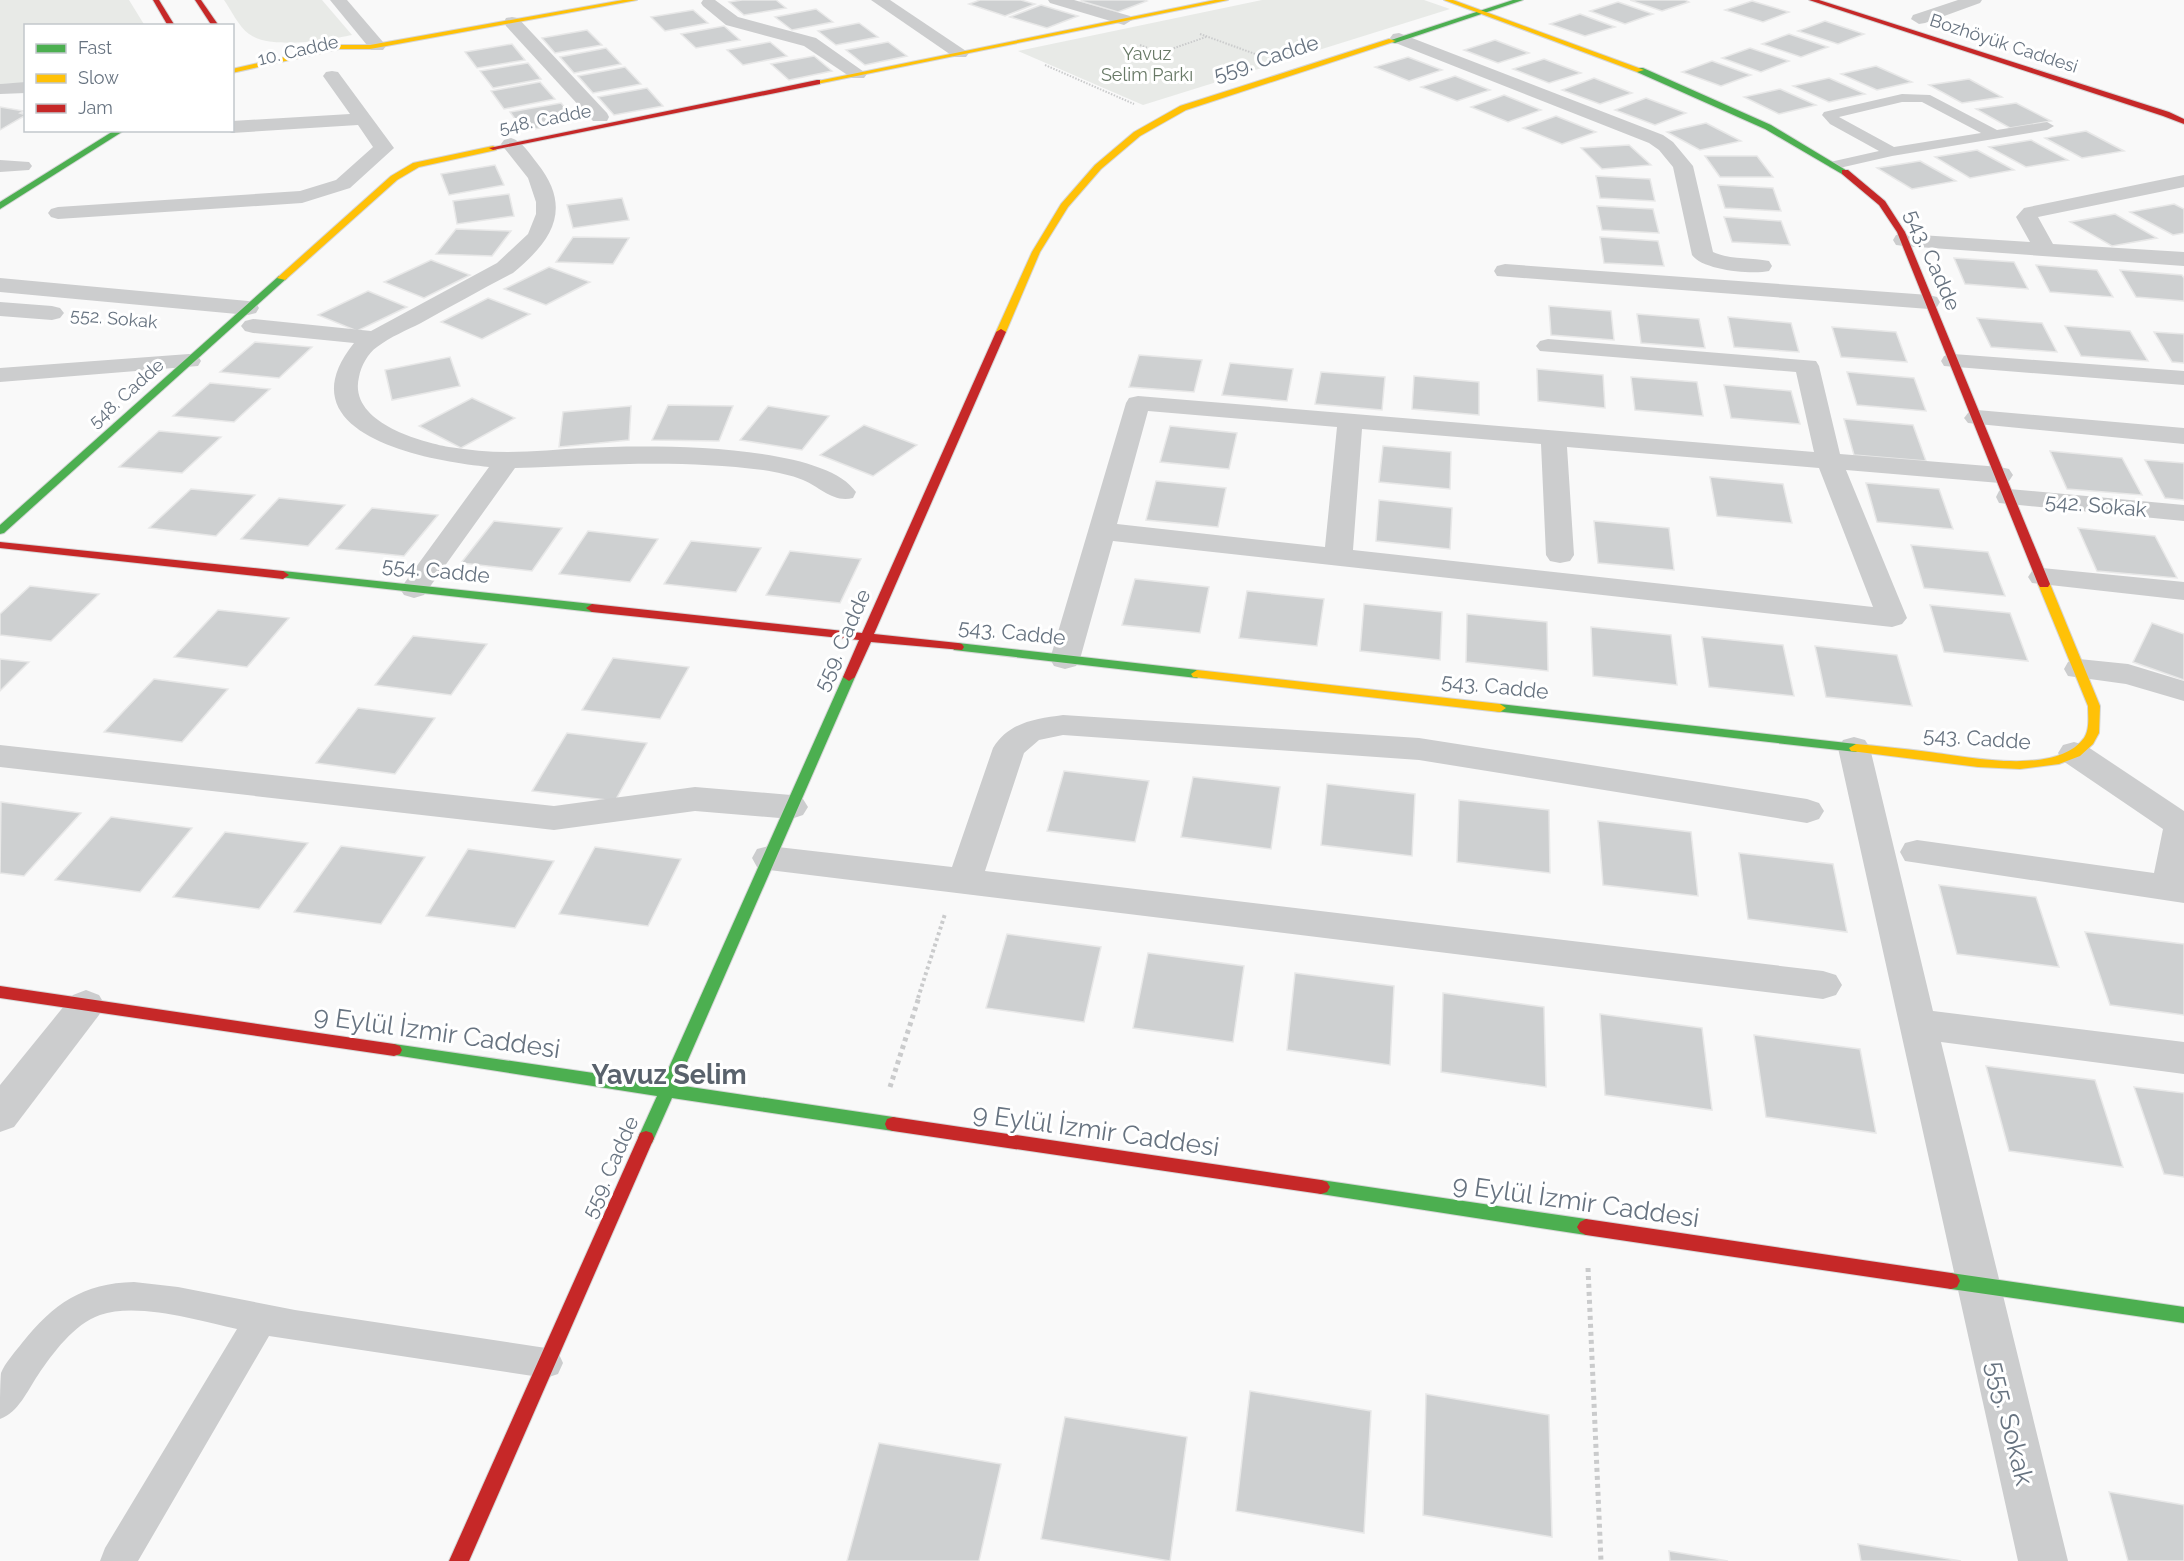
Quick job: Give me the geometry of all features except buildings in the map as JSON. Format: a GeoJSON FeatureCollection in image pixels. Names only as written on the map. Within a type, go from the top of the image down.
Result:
{"type":"FeatureCollection","features":[{"type":"Feature","properties":{"kind":"street"},"geometry":{"type":"LineString","coordinates":[[156,0],[171,24]]}},
{"type":"Feature","properties":{"kind":"street"},"geometry":{"type":"LineString","coordinates":[[198,0],[215,24]]}},
{"type":"Feature","properties":{"kind":"street"},"geometry":{"type":"LineString","coordinates":[[338,0],[374,47]]}},
{"type":"Feature","properties":{"kind":"street","name":"10. Cadde"},"geometry":{"type":"LineString","coordinates":[[242,69],[350,57],[374,47],[634,0]]}},
{"type":"Feature","properties":{"kind":"street"},"geometry":{"type":"LineString","coordinates":[[879,0],[960,53]]}},
{"type":"Feature","properties":{"kind":"street"},"geometry":{"type":"LineString","coordinates":[[1056,0],[1124,20]]}},
{"type":"Feature","properties":{"kind":"street","name":"548. Cadde"},"geometry":{"type":"LineString","coordinates":[[0,531],[227,327],[250,317],[383,187],[400,173],[416,165],[1225,0]]}},
{"type":"Feature","properties":{"kind":"street"},"geometry":{"type":"LineString","coordinates":[[1447,0],[1480,12]]}},
{"type":"Feature","properties":{"kind":"street","name":"559. Cadde"},"geometry":{"type":"LineString","coordinates":[[459,1561],[1048,229],[1080,184],[1099,164],[1134,135],[1165,117],[1204,100],[1520,0]]}},
{"type":"Feature","properties":{"kind":"street","name":"Bozhöyük Caddesi"},"geometry":{"type":"LineString","coordinates":[[1812,0],[2166,114],[2184,122]]}},
{"type":"Feature","properties":{"kind":"street"},"geometry":{"type":"LineString","coordinates":[[1914,17],[1974,0]]}},
{"type":"Feature","properties":{"kind":"street"},"geometry":{"type":"LineString","coordinates":[[709,3],[732,21],[810,42],[858,74]]}},
{"type":"Feature","properties":{"kind":"street","name":"543. Cadde"},"geometry":{"type":"LineString","coordinates":[[867,638],[2025,765],[2051,762],[2074,753],[2092,737],[2097,718],[2094,706],[1904,240],[1893,216],[1879,199],[1836,165],[1716,100],[1584,48],[1480,12]]}},
{"type":"Feature","properties":{"kind":"street","name":"Bozhöyük Caddesi"},"geometry":{"type":"LineString","coordinates":[[1914,17],[1942,26]]}},
{"type":"Feature","properties":{"kind":"street"},"geometry":{"type":"LineString","coordinates":[[512,22],[600,117]]}},
{"type":"Feature","properties":{"kind":"street"},"geometry":{"type":"LineString","coordinates":[[1399,38],[1656,140],[1666,146],[1683,166],[1703,255],[1714,261],[1761,266]]}},
{"type":"Feature","properties":{"kind":"street"},"geometry":{"type":"LineString","coordinates":[[332,76],[384,148],[343,184]]}},
{"type":"Feature","properties":{"kind":"street"},"geometry":{"type":"LineString","coordinates":[[0,89],[24,87]]}},
{"type":"Feature","properties":{"kind":"street"},"geometry":{"type":"LineString","coordinates":[[2166,114],[2184,112]]}},
{"type":"Feature","properties":{"kind":"street"},"geometry":{"type":"LineString","coordinates":[[234,127],[364,119]]}},
{"type":"Feature","properties":{"kind":"street"},"geometry":{"type":"LineString","coordinates":[[0,206],[118,132]]}},
{"type":"Feature","properties":{"kind":"street"},"geometry":{"type":"LineString","coordinates":[[511,144],[543,188],[547,203],[547,216],[532,244],[505,268],[374,338],[357,355],[344,384],[348,403],[359,419],[370,429],[407,443],[445,452],[507,460],[618,454],[738,460],[814,473],[832,481],[843,492]]}},
{"type":"Feature","properties":{"kind":"street"},"geometry":{"type":"LineString","coordinates":[[0,166],[26,164]]}},
{"type":"Feature","properties":{"kind":"street"},"geometry":{"type":"LineString","coordinates":[[0,180],[26,164]]}},
{"type":"Feature","properties":{"kind":"street"},"geometry":{"type":"LineString","coordinates":[[2045,249],[2027,217],[2031,212],[2184,181]]}},
{"type":"Feature","properties":{"kind":"street"},"geometry":{"type":"LineString","coordinates":[[58,213],[295,198],[343,184],[383,187]]}},
{"type":"Feature","properties":{"kind":"street"},"geometry":{"type":"LineString","coordinates":[[1904,240],[2184,259]]}},
{"type":"Feature","properties":{"kind":"street"},"geometry":{"type":"LineString","coordinates":[[1505,271],[1929,302]]}},
{"type":"Feature","properties":{"kind":"street"},"geometry":{"type":"LineString","coordinates":[[0,285],[250,317],[374,338]]}},
{"type":"Feature","properties":{"kind":"street","name":"552. Sokak"},"geometry":{"type":"LineString","coordinates":[[0,309],[72,315]]}},
{"type":"Feature","properties":{"kind":"street","name":"552. Sokak"},"geometry":{"type":"LineString","coordinates":[[155,321],[227,327]]}},
{"type":"Feature","properties":{"kind":"street"},"geometry":{"type":"LineString","coordinates":[[1065,660],[1101,531],[1892,618],[1829,461],[1807,366],[1548,346]]}},
{"type":"Feature","properties":{"kind":"street"},"geometry":{"type":"LineString","coordinates":[[1953,361],[2184,378]]}},
{"type":"Feature","properties":{"kind":"street"},"geometry":{"type":"LineString","coordinates":[[0,375],[189,362]]}},
{"type":"Feature","properties":{"kind":"street","name":"542. Sokak"},"geometry":{"type":"LineString","coordinates":[[1101,531],[1138,403],[1829,461],[2184,513]]}},
{"type":"Feature","properties":{"kind":"street"},"geometry":{"type":"LineString","coordinates":[[1977,418],[2184,436]]}},
{"type":"Feature","properties":{"kind":"street"},"geometry":{"type":"LineString","coordinates":[[1338,557],[1350,420]]}},
{"type":"Feature","properties":{"kind":"street"},"geometry":{"type":"LineString","coordinates":[[1554,438],[1560,555]]}},
{"type":"Feature","properties":{"kind":"street"},"geometry":{"type":"LineString","coordinates":[[414,589],[507,460]]}},
{"type":"Feature","properties":{"kind":"street","name":"554. Cadde"},"geometry":{"type":"LineString","coordinates":[[0,544],[867,638]]}},
{"type":"Feature","properties":{"kind":"street"},"geometry":{"type":"LineString","coordinates":[[2042,577],[2184,591]]}},
{"type":"Feature","properties":{"kind":"street"},"geometry":{"type":"LineString","coordinates":[[2079,669],[2128,674],[2184,691]]}},
{"type":"Feature","properties":{"kind":"street"},"geometry":{"type":"LineString","coordinates":[[960,881],[1009,748],[1029,731],[1063,725],[1419,749],[1807,812]]}},
{"type":"Feature","properties":{"kind":"street","name":"555. Sokak"},"geometry":{"type":"LineString","coordinates":[[1854,748],[2043,1561]]}},
{"type":"Feature","properties":{"kind":"street"},"geometry":{"type":"LineString","coordinates":[[1917,852],[2176,889],[2183,826],[2074,753]]}},
{"type":"Feature","properties":{"kind":"street"},"geometry":{"type":"LineString","coordinates":[[0,756],[554,818],[695,799],[791,807]]}},
{"type":"Feature","properties":{"kind":"street"},"geometry":{"type":"LineString","coordinates":[[769,858],[1823,985]]}},
{"type":"Feature","properties":{"kind":"street","name":"9 Eylül İzmir Caddesi"},"geometry":{"type":"LineString","coordinates":[[0,992],[2184,1315]]}},
{"type":"Feature","properties":{"kind":"street"},"geometry":{"type":"LineString","coordinates":[[0,1115],[87,1005]]}},
{"type":"Feature","properties":{"kind":"street"},"geometry":{"type":"LineString","coordinates":[[1917,1024],[2184,1058]]}},
{"type":"Feature","properties":{"kind":"lane"},"geometry":{"type":"LineString","coordinates":[[1892,153],[1835,121],[1829,115],[1902,98],[1925,98],[1996,135]]}},
{"type":"Feature","properties":{"kind":"lane"},"geometry":{"type":"LineString","coordinates":[[1836,165],[2047,126]]}},
{"type":"Feature","properties":{"kind":"lane"},"geometry":{"type":"LineString","coordinates":[[0,1403],[35,1352],[68,1317],[97,1300],[128,1294],[261,1319],[546,1363]]}},
{"type":"Feature","properties":{"kind":"lane"},"geometry":{"type":"LineString","coordinates":[[118,1561],[261,1319]]}},
{"type":"Feature","properties":{"kind":"path"},"geometry":{"type":"LineString","coordinates":[[1149,15],[1298,70]]}},
{"type":"Feature","properties":{"kind":"path"},"geometry":{"type":"LineString","coordinates":[[1000,45],[1165,117]]}},
{"type":"Feature","properties":{"kind":"path"},"geometry":{"type":"LineString","coordinates":[[879,1122],[960,881]]}},
{"type":"Feature","properties":{"kind":"path"},"geometry":{"type":"LineString","coordinates":[[1586,1227],[1601,1561]]}},
{"type":"Feature","properties":{"kind":"green space"},"geometry":{"type":"Polygon","coordinates":[[[0,0],[129,0],[144,24],[24,24],[24,83],[0,84],[0,0]]]}},
{"type":"Feature","properties":{"kind":"green space"},"geometry":{"type":"Polygon","coordinates":[[[224,0],[322,0],[352,35],[284,43],[258,39],[242,27],[224,0]]]}},
{"type":"Feature","properties":{"kind":"green space","name":"Yavuz Selim Parkı"},"geometry":{"type":"Polygon","coordinates":[[[1262,0],[1424,0],[1450,9],[1143,105],[1018,51],[1262,0]]]}},
{"type":"Feature","properties":{"kind":"traffic: fast"},"geometry":{"type":"LineString","coordinates":[[1392,41],[1520,0]]}},
{"type":"Feature","properties":{"kind":"traffic: fast"},"geometry":{"type":"LineString","coordinates":[[1640,70],[1768,127],[1845,172]]}},
{"type":"Feature","properties":{"kind":"traffic: fast"},"geometry":{"type":"LineString","coordinates":[[0,206],[118,132]]}},
{"type":"Feature","properties":{"kind":"traffic: fast"},"geometry":{"type":"LineString","coordinates":[[0,531],[282,278]]}},
{"type":"Feature","properties":{"kind":"traffic: fast"},"geometry":{"type":"LineString","coordinates":[[283,575],[592,608]]}},
{"type":"Feature","properties":{"kind":"traffic: fast"},"geometry":{"type":"LineString","coordinates":[[958,647],[1197,674]]}},
{"type":"Feature","properties":{"kind":"traffic: fast"},"geometry":{"type":"LineString","coordinates":[[646,1138],[849,677]]}},
{"type":"Feature","properties":{"kind":"traffic: fast"},"geometry":{"type":"LineString","coordinates":[[1500,708],[1856,748]]}},
{"type":"Feature","properties":{"kind":"traffic: fast"},"geometry":{"type":"LineString","coordinates":[[394,1050],[893,1124]]}},
{"type":"Feature","properties":{"kind":"traffic: fast"},"geometry":{"type":"LineString","coordinates":[[1321,1187],[1586,1227]]}},
{"type":"Feature","properties":{"kind":"traffic: fast"},"geometry":{"type":"LineString","coordinates":[[1951,1281],[2184,1315]]}},
{"type":"Feature","properties":{"kind":"traffic: slow"},"geometry":{"type":"LineString","coordinates":[[234,71],[339,47],[370,47],[634,0]]}},
{"type":"Feature","properties":{"kind":"traffic: slow"},"geometry":{"type":"LineString","coordinates":[[817,82],[1225,0]]}},
{"type":"Feature","properties":{"kind":"traffic: slow"},"geometry":{"type":"LineString","coordinates":[[1447,0],[1640,70]]}},
{"type":"Feature","properties":{"kind":"traffic: slow"},"geometry":{"type":"LineString","coordinates":[[1001,332],[1036,252],[1064,206],[1098,167],[1137,134],[1183,108],[1392,41]]}},
{"type":"Feature","properties":{"kind":"traffic: slow"},"geometry":{"type":"LineString","coordinates":[[282,278],[394,178],[416,165],[493,148]]}},
{"type":"Feature","properties":{"kind":"traffic: slow"},"geometry":{"type":"LineString","coordinates":[[1856,748],[2020,765],[2059,760],[2075,753],[2088,741],[2092,733],[2094,706],[2044,584]]}},
{"type":"Feature","properties":{"kind":"traffic: slow"},"geometry":{"type":"LineString","coordinates":[[1197,674],[1500,708]]}},
{"type":"Feature","properties":{"kind":"traffic: jam"},"geometry":{"type":"LineString","coordinates":[[156,0],[171,24]]}},
{"type":"Feature","properties":{"kind":"traffic: jam"},"geometry":{"type":"LineString","coordinates":[[198,0],[215,24]]}},
{"type":"Feature","properties":{"kind":"traffic: jam"},"geometry":{"type":"LineString","coordinates":[[1812,0],[2166,114],[2184,122]]}},
{"type":"Feature","properties":{"kind":"traffic: jam"},"geometry":{"type":"LineString","coordinates":[[493,148],[817,82]]}},
{"type":"Feature","properties":{"kind":"traffic: jam"},"geometry":{"type":"LineString","coordinates":[[1845,172],[1882,203],[1901,232],[2044,584]]}},
{"type":"Feature","properties":{"kind":"traffic: jam"},"geometry":{"type":"LineString","coordinates":[[849,677],[1001,332]]}},
{"type":"Feature","properties":{"kind":"traffic: jam"},"geometry":{"type":"LineString","coordinates":[[0,545],[283,575]]}},
{"type":"Feature","properties":{"kind":"traffic: jam"},"geometry":{"type":"LineString","coordinates":[[592,608],[958,647]]}},
{"type":"Feature","properties":{"kind":"traffic: jam"},"geometry":{"type":"LineString","coordinates":[[0,992],[394,1050]]}},
{"type":"Feature","properties":{"kind":"traffic: jam"},"geometry":{"type":"LineString","coordinates":[[893,1124],[1321,1187]]}},
{"type":"Feature","properties":{"kind":"traffic: jam"},"geometry":{"type":"LineString","coordinates":[[459,1561],[646,1138]]}},
{"type":"Feature","properties":{"kind":"traffic: jam"},"geometry":{"type":"LineString","coordinates":[[1586,1227],[1951,1281]]}},
{"type":"Feature","properties":{"kind":"district","name":"Yavuz Selim"},"geometry":{"type":"Point","coordinates":[669,1074]}}]}
